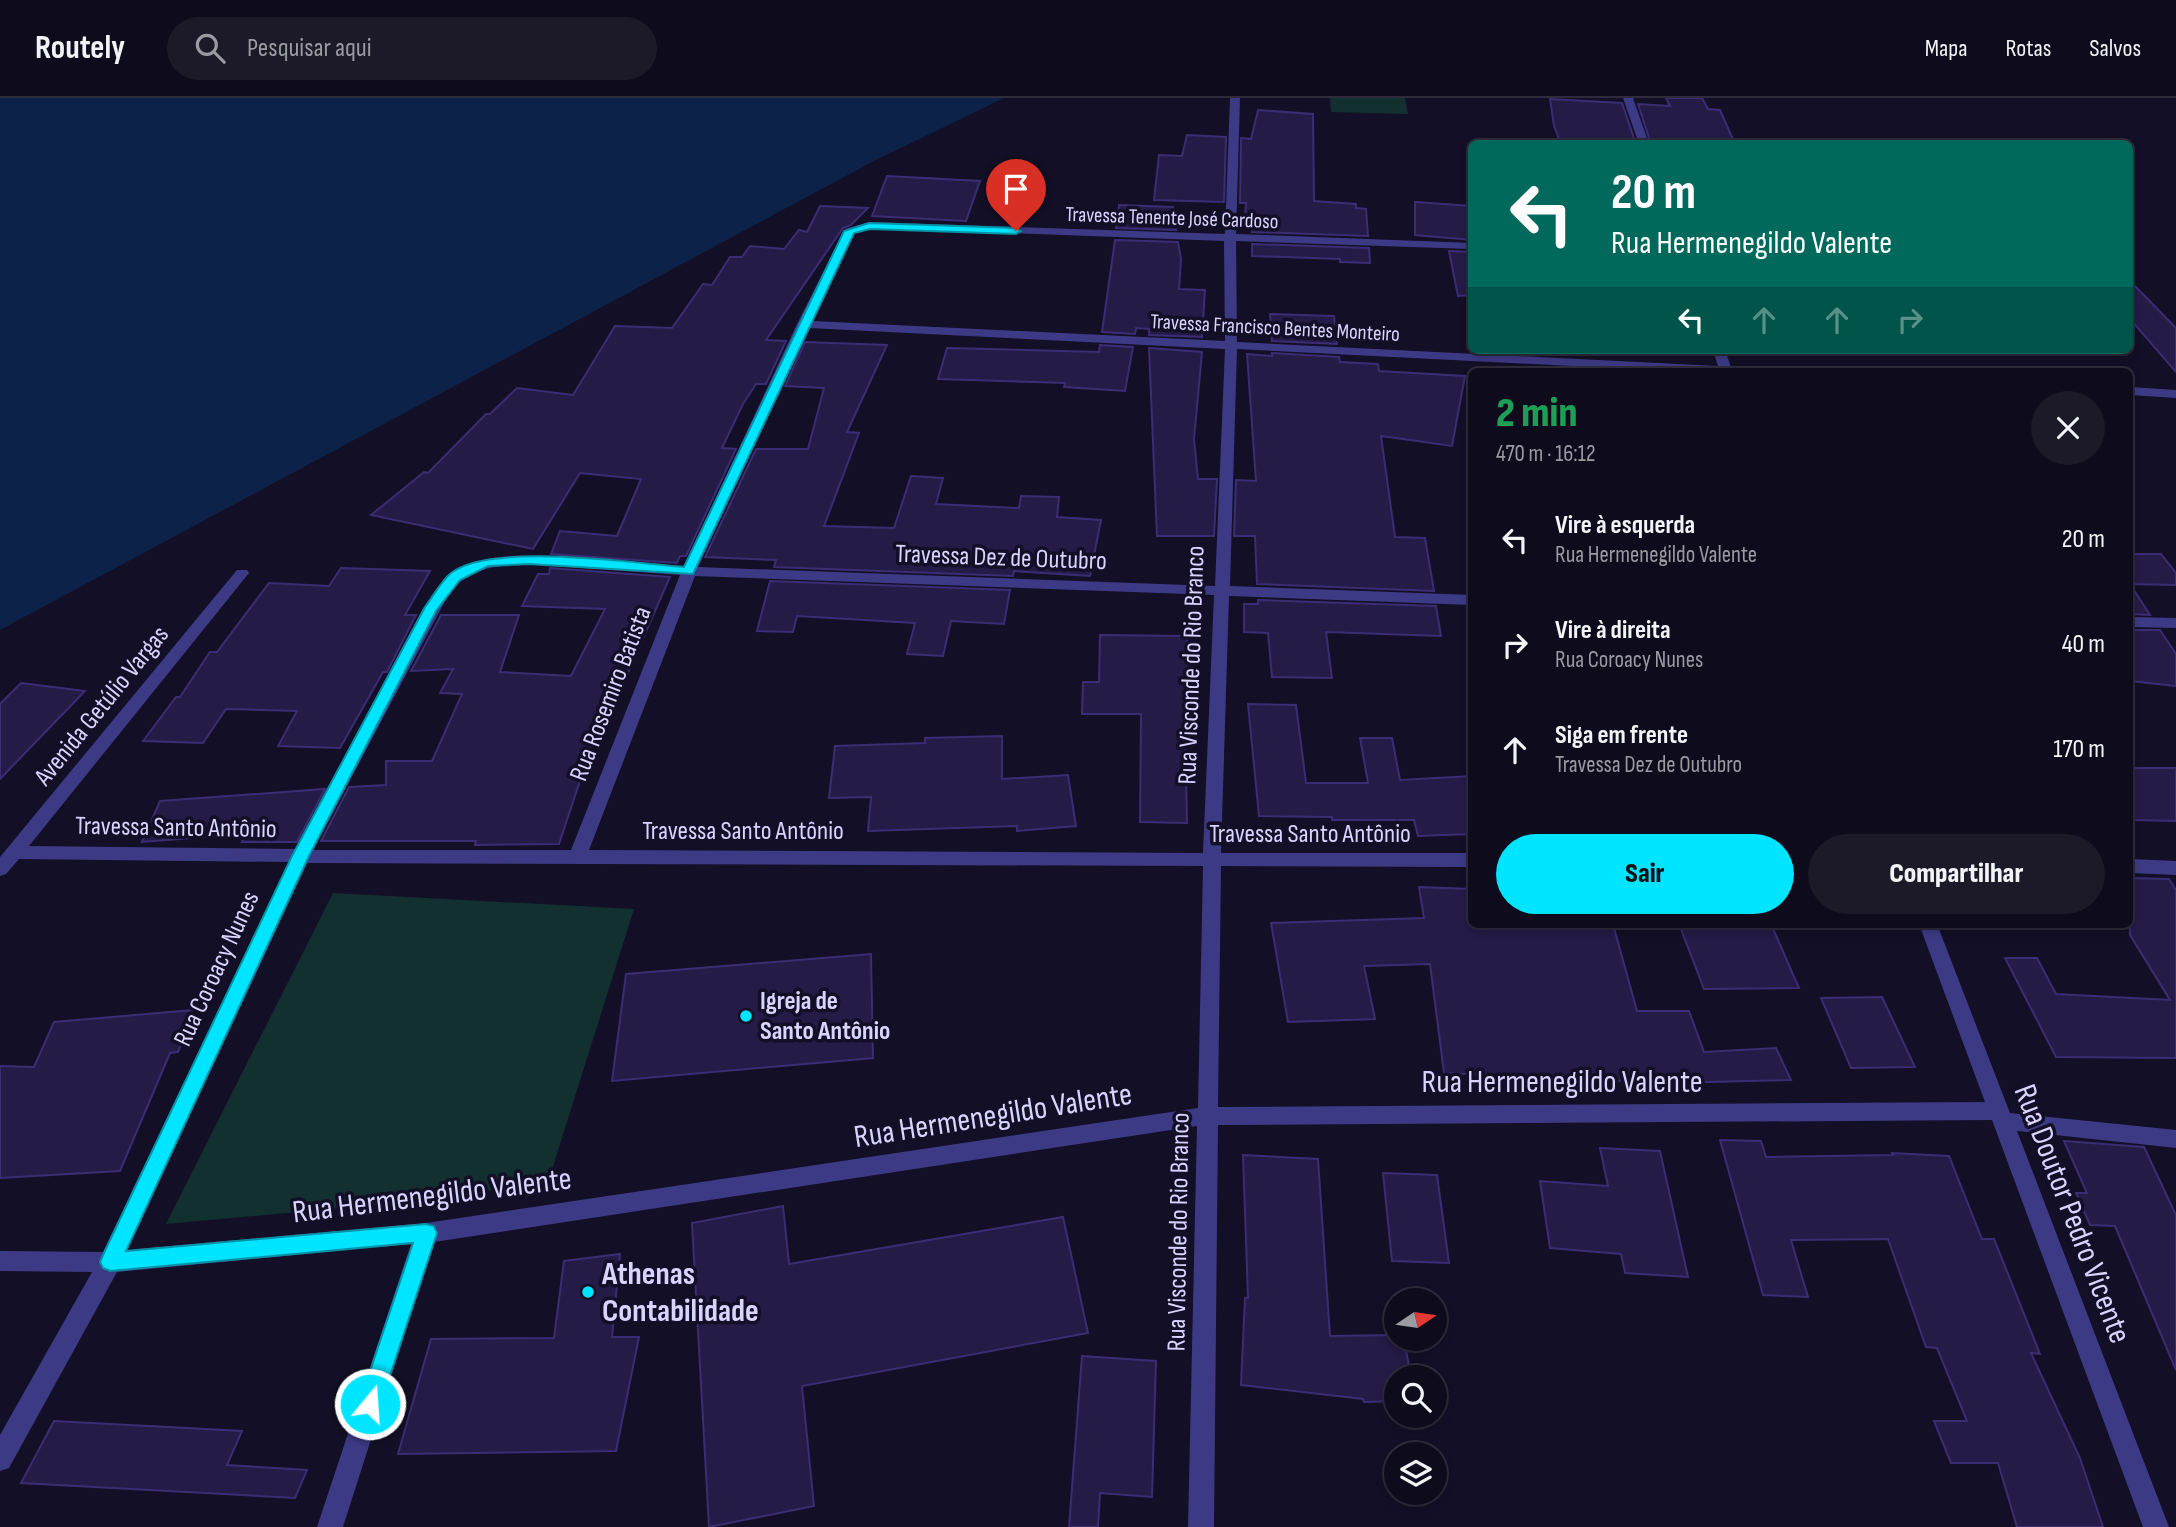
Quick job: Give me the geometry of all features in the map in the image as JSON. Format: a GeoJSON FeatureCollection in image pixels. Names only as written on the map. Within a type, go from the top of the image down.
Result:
{"type":"FeatureCollection","features":[{"type":"Feature","properties":{"kind":"street","name":"Rua Visconde do Rio Branco"},"geometry":{"type":"LineString","coordinates":[[1201,1527],[1212,861],[1231,345],[1230,240],[1235,98]]}},
{"type":"Feature","properties":{"kind":"street"},"geometry":{"type":"LineString","coordinates":[[1628,98],[1643,140]]}},
{"type":"Feature","properties":{"kind":"street","name":"Travessa Tenente José Cardoso"},"geometry":{"type":"LineString","coordinates":[[803,324],[849,231],[869,226],[1468,246]]}},
{"type":"Feature","properties":{"kind":"street","name":"Travessa Francisco Bentes Monteiro"},"geometry":{"type":"LineString","coordinates":[[803,324],[1686,368]]}},
{"type":"Feature","properties":{"kind":"street","name":"Rua Rosemiro Batista"},"geometry":{"type":"LineString","coordinates":[[578,856],[688,571],[803,324]]}},
{"type":"Feature","properties":{"kind":"street"},"geometry":{"type":"LineString","coordinates":[[2133,391],[2176,394]]}},
{"type":"Feature","properties":{"kind":"street","name":"Rua Coroacy Nunes"},"geometry":{"type":"LineString","coordinates":[[0,1459],[110,1262],[301,856],[430,610],[446,585],[477,564],[501,560],[529,560]]}},
{"type":"Feature","properties":{"kind":"street","name":"Travessa Dez de Outubro"},"geometry":{"type":"LineString","coordinates":[[529,560],[688,571],[1468,600]]}},
{"type":"Feature","properties":{"kind":"street","name":"Avenida Getúlio Vargas"},"geometry":{"type":"LineString","coordinates":[[0,869],[242,573]]}},
{"type":"Feature","properties":{"kind":"street"},"geometry":{"type":"LineString","coordinates":[[2133,622],[2176,623]]}},
{"type":"Feature","properties":{"kind":"street","name":"Travessa Santo Antônio"},"geometry":{"type":"LineString","coordinates":[[14,852],[301,856],[1468,860]]}},
{"type":"Feature","properties":{"kind":"street"},"geometry":{"type":"LineString","coordinates":[[2133,866],[2176,868]]}},
{"type":"Feature","properties":{"kind":"street","name":"Rua Doutor Pedro Vicente"},"geometry":{"type":"LineString","coordinates":[[1930,928],[2156,1527]]}},
{"type":"Feature","properties":{"kind":"street","name":"Rua Hermenegildo Valente"},"geometry":{"type":"LineString","coordinates":[[0,1261],[110,1262],[426,1233],[1206,1116],[2002,1116],[2176,1139]]}},
{"type":"Feature","properties":{"kind":"street"},"geometry":{"type":"LineString","coordinates":[[330,1527],[426,1233]]}},
{"type":"Feature","properties":{"kind":"green space"},"geometry":{"type":"Polygon","coordinates":[[[1330,98],[1405,98],[1408,114],[1331,112],[1330,98]]]}},
{"type":"Feature","properties":{"kind":"green space"},"geometry":{"type":"Polygon","coordinates":[[[333,893],[634,909],[549,1179],[451,1198],[166,1224],[333,893]]]}},
{"type":"Feature","properties":{"kind":"water"},"geometry":{"type":"Polygon","coordinates":[[[0,98],[1004,98],[874,161],[0,630],[0,98]]]}},
{"type":"Feature","properties":{"kind":"building"},"geometry":{"type":"Polygon","coordinates":[[[1666,98],[1702,98],[1708,109],[1720,110],[1733,140],[1650,140],[1638,104],[1670,106],[1666,98]]]}},
{"type":"Feature","properties":{"kind":"building"},"geometry":{"type":"Polygon","coordinates":[[[1550,99],[1622,103],[1635,140],[1559,140],[1554,126],[1550,99]]]}},
{"type":"Feature","properties":{"kind":"building"},"geometry":{"type":"Polygon","coordinates":[[[1258,110],[1313,114],[1314,201],[1356,204],[1356,208],[1366,209],[1368,236],[1252,232],[1252,217],[1245,217],[1246,203],[1240,203],[1241,138],[1251,139],[1258,110]]]}},
{"type":"Feature","properties":{"kind":"building"},"geometry":{"type":"Polygon","coordinates":[[[1187,135],[1226,137],[1224,202],[1154,200],[1159,155],[1182,156],[1187,135]]]}},
{"type":"Feature","properties":{"kind":"building"},"geometry":{"type":"Polygon","coordinates":[[[887,176],[980,181],[966,221],[872,216],[887,176]]]}},
{"type":"Feature","properties":{"kind":"building"},"geometry":{"type":"Polygon","coordinates":[[[1415,202],[1468,206],[1468,240],[1415,235],[1415,202]]]}},
{"type":"Feature","properties":{"kind":"building"},"geometry":{"type":"Polygon","coordinates":[[[1119,205],[1173,207],[1176,230],[1116,228],[1119,205]]]}},
{"type":"Feature","properties":{"kind":"building"},"geometry":{"type":"Polygon","coordinates":[[[820,206],[868,208],[851,225],[843,228],[766,340],[786,341],[766,384],[756,384],[743,404],[722,448],[736,449],[686,556],[680,556],[677,563],[551,554],[560,531],[617,536],[641,479],[580,473],[533,549],[371,515],[424,472],[428,473],[486,414],[490,414],[517,388],[573,395],[615,326],[672,328],[703,284],[712,285],[730,257],[742,257],[750,246],[784,249],[799,230],[807,232],[820,206]]]}},
{"type":"Feature","properties":{"kind":"building"},"geometry":{"type":"Polygon","coordinates":[[[1115,240],[1178,242],[1181,259],[1179,289],[1205,290],[1202,337],[1149,335],[1149,329],[1136,328],[1135,334],[1102,332],[1115,240]]]}},
{"type":"Feature","properties":{"kind":"building"},"geometry":{"type":"Polygon","coordinates":[[[1252,244],[1369,248],[1370,263],[1340,262],[1340,259],[1252,256],[1252,244]]]}},
{"type":"Feature","properties":{"kind":"building"},"geometry":{"type":"Polygon","coordinates":[[[1449,251],[1468,252],[1468,295],[1458,296],[1449,251]]]}},
{"type":"Feature","properties":{"kind":"building"},"geometry":{"type":"Polygon","coordinates":[[[2133,284],[2176,328],[2176,372],[2133,322],[2133,284]]]}},
{"type":"Feature","properties":{"kind":"building"},"geometry":{"type":"Polygon","coordinates":[[[1270,314],[1334,316],[1337,344],[1272,341],[1270,314]]]}},
{"type":"Feature","properties":{"kind":"building"},"geometry":{"type":"Polygon","coordinates":[[[805,342],[887,345],[847,432],[859,433],[824,526],[894,528],[911,476],[943,478],[936,504],[1019,508],[1021,496],[1059,497],[1057,517],[1101,520],[1090,576],[1014,571],[1013,576],[774,567],[776,560],[705,557],[756,449],[808,449],[824,388],[785,386],[805,342]]]}},
{"type":"Feature","properties":{"kind":"building"},"geometry":{"type":"Polygon","coordinates":[[[1100,345],[1133,347],[1125,391],[1064,387],[1065,383],[938,379],[947,348],[1099,352],[1100,345]]]}},
{"type":"Feature","properties":{"kind":"building"},"geometry":{"type":"Polygon","coordinates":[[[1149,348],[1202,352],[1194,439],[1198,479],[1217,479],[1214,536],[1157,536],[1149,348]]]}},
{"type":"Feature","properties":{"kind":"building"},"geometry":{"type":"Polygon","coordinates":[[[1272,353],[1339,357],[1340,362],[1378,364],[1379,371],[1465,376],[1452,446],[1381,436],[1395,537],[1425,538],[1434,591],[1257,584],[1255,536],[1234,536],[1236,480],[1256,481],[1247,354],[1272,356],[1272,353]]]}},
{"type":"Feature","properties":{"kind":"building"},"geometry":{"type":"Polygon","coordinates":[[[2133,554],[2161,554],[2176,573],[2176,585],[2133,584],[2133,554]]]}},
{"type":"Feature","properties":{"kind":"building"},"geometry":{"type":"Polygon","coordinates":[[[341,568],[430,571],[405,615],[416,615],[387,672],[383,672],[340,748],[278,746],[297,711],[226,709],[203,743],[143,741],[176,697],[180,697],[210,652],[217,652],[269,583],[329,586],[341,568]]]}},
{"type":"Feature","properties":{"kind":"building"},"geometry":{"type":"Polygon","coordinates":[[[550,568],[670,577],[616,700],[612,699],[594,739],[559,844],[321,841],[349,787],[386,785],[386,761],[432,761],[462,694],[440,693],[453,669],[411,671],[441,615],[519,615],[500,672],[571,676],[605,609],[522,606],[538,574],[549,574],[550,568]]]}},
{"type":"Feature","properties":{"kind":"building"},"geometry":{"type":"Polygon","coordinates":[[[770,581],[1010,590],[1004,624],[951,621],[943,656],[907,654],[915,623],[797,616],[793,632],[757,631],[770,581]]]}},
{"type":"Feature","properties":{"kind":"building"},"geometry":{"type":"Polygon","coordinates":[[[2133,589],[2150,615],[2133,614],[2133,589]]]}},
{"type":"Feature","properties":{"kind":"building"},"geometry":{"type":"Polygon","coordinates":[[[1258,600],[1436,606],[1441,636],[1326,632],[1332,678],[1272,677],[1268,633],[1244,632],[1244,604],[1258,604],[1258,600]]]}},
{"type":"Feature","properties":{"kind":"building"},"geometry":{"type":"Polygon","coordinates":[[[2133,630],[2160,630],[2176,654],[2176,686],[2133,681],[2133,630]]]}},
{"type":"Feature","properties":{"kind":"building"},"geometry":{"type":"Polygon","coordinates":[[[1100,635],[1187,636],[1187,823],[1140,822],[1141,714],[1082,714],[1083,682],[1099,682],[1100,635]]]}},
{"type":"Feature","properties":{"kind":"building"},"geometry":{"type":"Polygon","coordinates":[[[21,683],[85,691],[0,779],[0,704],[21,683]]]}},
{"type":"Feature","properties":{"kind":"building"},"geometry":{"type":"Polygon","coordinates":[[[1248,704],[1296,705],[1306,783],[1368,783],[1360,738],[1392,738],[1400,780],[1468,776],[1468,834],[1418,836],[1414,820],[1332,820],[1332,817],[1259,816],[1248,704]]]}},
{"type":"Feature","properties":{"kind":"building"},"geometry":{"type":"Polygon","coordinates":[[[1002,736],[1002,779],[1068,775],[1076,826],[1017,831],[1017,826],[868,831],[871,797],[829,798],[835,746],[925,743],[925,738],[1002,736]]]}},
{"type":"Feature","properties":{"kind":"building"},"geometry":{"type":"Polygon","coordinates":[[[2133,768],[2176,768],[2176,821],[2133,820],[2133,768]]]}},
{"type":"Feature","properties":{"kind":"building"},"geometry":{"type":"Polygon","coordinates":[[[325,789],[297,842],[242,842],[246,834],[142,842],[160,801],[325,789]]]}},
{"type":"Feature","properties":{"kind":"building"},"geometry":{"type":"Polygon","coordinates":[[[2133,878],[2169,879],[2176,890],[2176,1058],[2056,1057],[2005,958],[2037,958],[2056,994],[2170,1000],[2130,935],[2130,928],[2133,928],[2133,878]]]}},
{"type":"Feature","properties":{"kind":"building"},"geometry":{"type":"Polygon","coordinates":[[[1419,887],[1468,889],[1468,928],[1614,928],[1637,1011],[1689,1011],[1704,1052],[1776,1048],[1791,1080],[1669,1083],[1444,1073],[1430,964],[1364,966],[1375,1019],[1288,1022],[1271,923],[1424,918],[1419,887]]]}},
{"type":"Feature","properties":{"kind":"building"},"geometry":{"type":"Polygon","coordinates":[[[1681,928],[1773,928],[1799,988],[1704,989],[1681,928]]]}},
{"type":"Feature","properties":{"kind":"building","name":"Igreja de Santo Antônio"},"geometry":{"type":"Polygon","coordinates":[[[871,954],[873,1058],[612,1081],[626,974],[871,954]]]}},
{"type":"Feature","properties":{"kind":"building"},"geometry":{"type":"Polygon","coordinates":[[[1882,997],[1915,1067],[1851,1068],[1821,998],[1882,997]]]}},
{"type":"Feature","properties":{"kind":"building"},"geometry":{"type":"Polygon","coordinates":[[[194,1010],[178,1052],[170,1053],[120,1171],[0,1178],[0,1066],[34,1067],[54,1022],[194,1010]]]}},
{"type":"Feature","properties":{"kind":"building"},"geometry":{"type":"Polygon","coordinates":[[[1720,1140],[1761,1141],[1766,1157],[1893,1155],[1892,1153],[1949,1156],[1982,1239],[1994,1239],[2040,1354],[2031,1353],[2080,1458],[2103,1527],[2017,1527],[1998,1463],[1951,1463],[1934,1421],[1967,1421],[1937,1348],[1926,1347],[1888,1239],[1791,1240],[1808,1297],[1763,1295],[1720,1140]]]}},
{"type":"Feature","properties":{"kind":"building"},"geometry":{"type":"Polygon","coordinates":[[[2064,1141],[2144,1147],[2176,1215],[2176,1370],[2115,1226],[2090,1225],[2076,1193],[2087,1193],[2064,1141]]]}},
{"type":"Feature","properties":{"kind":"building"},"geometry":{"type":"Polygon","coordinates":[[[1600,1148],[1660,1151],[1688,1277],[1625,1273],[1621,1254],[1550,1248],[1540,1181],[1608,1186],[1600,1148]]]}},
{"type":"Feature","properties":{"kind":"building"},"geometry":{"type":"Polygon","coordinates":[[[1243,1155],[1318,1159],[1330,1336],[1384,1335],[1384,1351],[1406,1351],[1409,1365],[1384,1365],[1384,1401],[1364,1402],[1363,1399],[1241,1385],[1245,1298],[1248,1298],[1243,1155]]]}},
{"type":"Feature","properties":{"kind":"building"},"geometry":{"type":"Polygon","coordinates":[[[1383,1173],[1437,1175],[1449,1263],[1392,1261],[1383,1173]]]}},
{"type":"Feature","properties":{"kind":"building"},"geometry":{"type":"Polygon","coordinates":[[[783,1206],[789,1264],[1063,1217],[1088,1333],[802,1386],[814,1506],[709,1527],[692,1223],[783,1206]]]}},
{"type":"Feature","properties":{"kind":"building"},"geometry":{"type":"Polygon","coordinates":[[[620,1254],[612,1337],[639,1337],[616,1451],[398,1454],[431,1339],[554,1338],[564,1261],[620,1254]]]}},
{"type":"Feature","properties":{"kind":"building"},"geometry":{"type":"Polygon","coordinates":[[[1082,1356],[1156,1361],[1152,1497],[1100,1493],[1098,1527],[1069,1527],[1082,1356]]]}},
{"type":"Feature","properties":{"kind":"building"},"geometry":{"type":"Polygon","coordinates":[[[54,1421],[242,1431],[227,1465],[307,1470],[295,1498],[21,1483],[54,1421]]]}},
{"type":"Feature","properties":{"kind":"place","name":"Igreja de Santo Antônio"},"geometry":{"type":"Point","coordinates":[746,1016]}},
{"type":"Feature","properties":{"kind":"place","name":"Athenas Contabilidade"},"geometry":{"type":"Point","coordinates":[588,1292]}},
{"type":"Feature","properties":{"kind":"route"},"geometry":{"type":"LineString","coordinates":[[370,1404],[426,1233],[110,1262],[301,856],[430,610],[446,585],[455,577],[477,564],[501,560],[688,571],[849,231],[869,226],[1016,231]]}}]}
